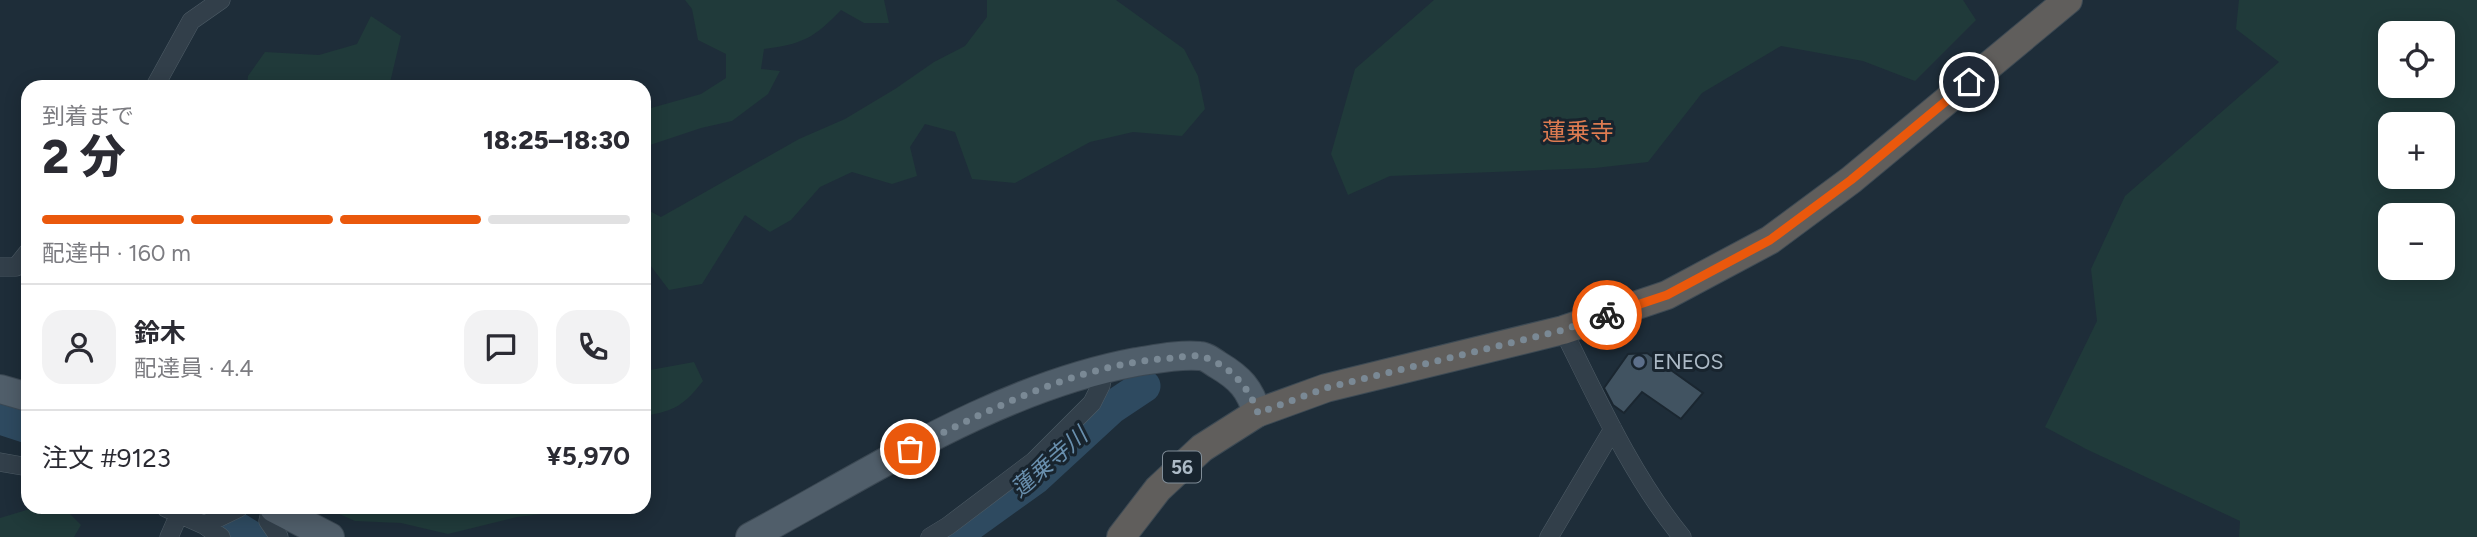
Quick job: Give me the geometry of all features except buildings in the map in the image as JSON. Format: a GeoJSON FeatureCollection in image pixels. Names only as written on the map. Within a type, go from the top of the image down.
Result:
{"type":"FeatureCollection","features":[{"type":"Feature","properties":{"kind":"highway","name":"56"},"geometry":{"type":"LineString","coordinates":[[1121,537],[1158,489],[1202,448],[1258,413],[1326,388],[1563,330],[1667,295],[1770,240],[1851,180],[2068,0]]}},
{"type":"Feature","properties":{"kind":"main road"},"geometry":{"type":"LineString","coordinates":[[750,537],[910,449],[990,410],[1062,381],[1104,368],[1157,359],[1202,356],[1236,376],[1252,396],[1258,413]]}},
{"type":"Feature","properties":{"kind":"main road"},"geometry":{"type":"LineString","coordinates":[[0,388],[21,395]]}},
{"type":"Feature","properties":{"kind":"main road"},"geometry":{"type":"LineString","coordinates":[[285,514],[330,537]]}},
{"type":"Feature","properties":{"kind":"street"},"geometry":{"type":"LineString","coordinates":[[158,80],[191,21],[221,0]]}},
{"type":"Feature","properties":{"kind":"street"},"geometry":{"type":"LineString","coordinates":[[0,267],[16,267],[21,261]]}},
{"type":"Feature","properties":{"kind":"street"},"geometry":{"type":"LineString","coordinates":[[1563,330],[1613,429],[1664,515],[1682,537]]}},
{"type":"Feature","properties":{"kind":"street"},"geometry":{"type":"LineString","coordinates":[[930,537],[1034,461],[1092,403],[1101,385],[1104,368]]}},
{"type":"Feature","properties":{"kind":"street"},"geometry":{"type":"LineString","coordinates":[[1549,537],[1613,429]]}},
{"type":"Feature","properties":{"kind":"street"},"geometry":{"type":"LineString","coordinates":[[0,461],[21,466]]}},
{"type":"Feature","properties":{"kind":"street"},"geometry":{"type":"LineString","coordinates":[[169,537],[172,514]]}},
{"type":"Feature","properties":{"kind":"street"},"geometry":{"type":"LineString","coordinates":[[181,514],[221,537]]}},
{"type":"Feature","properties":{"kind":"street"},"geometry":{"type":"LineString","coordinates":[[204,525],[227,514]]}},
{"type":"Feature","properties":{"kind":"street"},"geometry":{"type":"LineString","coordinates":[[271,514],[268,521],[279,537]]}},
{"type":"Feature","properties":{"kind":"green space"},"geometry":{"type":"Polygon","coordinates":[[[685,0],[884,0],[889,23],[864,23],[841,10],[807,38],[789,45],[764,49],[761,69],[780,71],[768,94],[732,121],[651,145],[651,108],[701,94],[726,78],[726,54],[698,40],[692,9],[685,0]]]}},
{"type":"Feature","properties":{"kind":"green space"},"geometry":{"type":"Polygon","coordinates":[[[987,0],[1116,0],[1184,49],[1198,76],[1205,109],[1182,136],[1133,132],[1090,142],[1015,183],[972,179],[955,132],[925,124],[910,147],[917,176],[892,184],[852,172],[820,187],[791,220],[770,232],[745,215],[702,284],[669,290],[651,266],[651,212],[661,217],[799,139],[845,119],[934,62],[965,46],[987,17],[987,0]]]}},
{"type":"Feature","properties":{"kind":"green space"},"geometry":{"type":"Polygon","coordinates":[[[1434,0],[1963,0],[1976,20],[1915,81],[1863,61],[1781,46],[1702,93],[1648,162],[1595,168],[1390,176],[1348,195],[1331,154],[1355,69],[1434,0]]]}},
{"type":"Feature","properties":{"kind":"green space"},"geometry":{"type":"Polygon","coordinates":[[[2239,0],[2477,0],[2477,537],[2239,537],[2240,521],[2045,427],[2097,321],[2091,269],[2125,196],[2279,62],[2236,29],[2239,0]]]}},
{"type":"Feature","properties":{"kind":"green space"},"geometry":{"type":"Polygon","coordinates":[[[371,16],[401,36],[391,80],[248,80],[265,52],[319,55],[357,44],[371,16]]]}},
{"type":"Feature","properties":{"kind":"green space"},"geometry":{"type":"Polygon","coordinates":[[[694,362],[703,381],[678,406],[651,415],[651,370],[694,362]]]}},
{"type":"Feature","properties":{"kind":"green space"},"geometry":{"type":"Polygon","coordinates":[[[21,512],[21,514],[70,514],[81,525],[74,537],[0,537],[0,518],[21,512]]]}},
{"type":"Feature","properties":{"kind":"green space"},"geometry":{"type":"Polygon","coordinates":[[[339,514],[542,514],[517,517],[448,534],[401,523],[355,521],[339,514]]]}},
{"type":"Feature","properties":{"kind":"waterway","name":"蓮乗寺川"},"geometry":{"type":"LineString","coordinates":[[953,537],[1035,478],[1111,408],[1144,386]]}},
{"type":"Feature","properties":{"kind":"waterway","name":"蓮乗寺川"},"geometry":{"type":"LineString","coordinates":[[0,418],[21,425]]}},
{"type":"Feature","properties":{"kind":"waterway","name":"蓮乗寺川"},"geometry":{"type":"LineString","coordinates":[[214,514],[251,537]]}},
{"type":"Feature","properties":{"kind":"way so far"},"geometry":{"type":"LineString","coordinates":[[910,449],[990,410],[1062,381],[1104,368],[1157,359],[1202,356],[1236,376],[1252,396],[1258,413],[1326,388],[1563,330],[1607,315]]}},
{"type":"Feature","properties":{"kind":"place","name":"ENEOS"},"geometry":{"type":"Point","coordinates":[1639,362]}},
{"type":"Feature","properties":{"kind":"district","name":"蓮乗寺"},"geometry":{"type":"Point","coordinates":[1578,132]}},
{"type":"Feature","properties":{"kind":"route"},"geometry":{"type":"LineString","coordinates":[[1607,315],[1667,295],[1770,240],[1851,180],[1969,82]]}}]}
